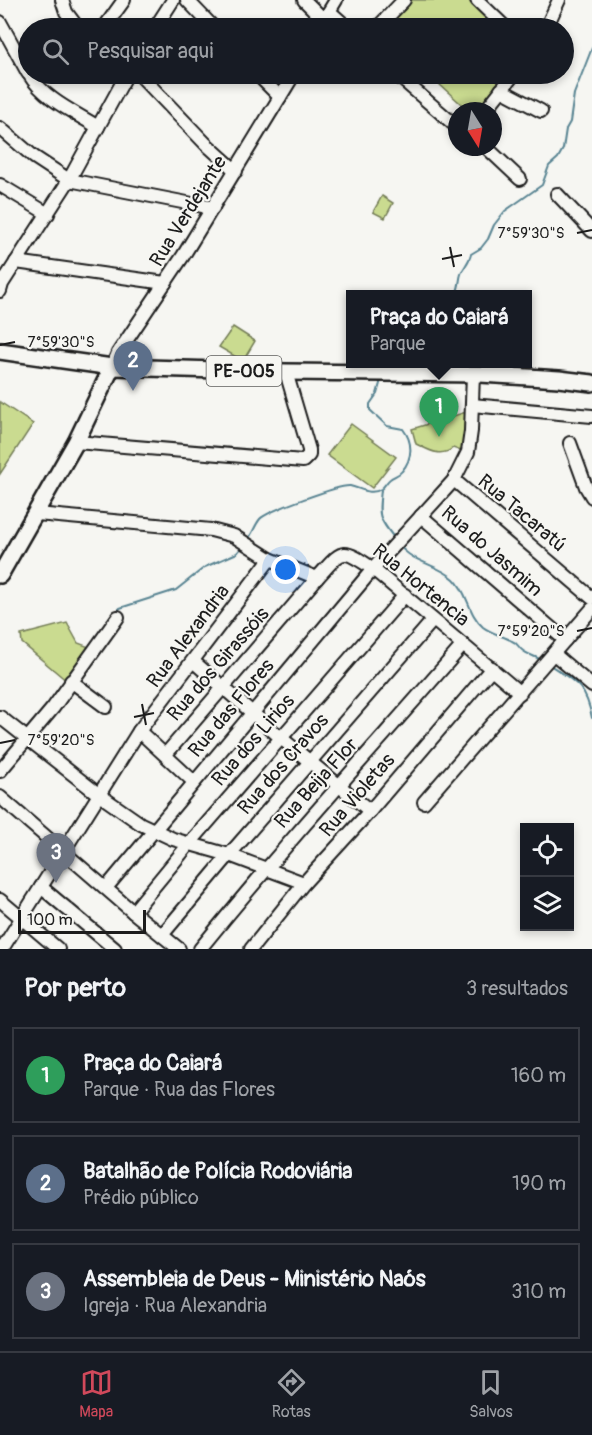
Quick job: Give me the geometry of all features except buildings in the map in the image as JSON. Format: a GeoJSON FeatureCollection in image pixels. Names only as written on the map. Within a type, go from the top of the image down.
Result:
{"type":"FeatureCollection","features":[{"type":"Feature","properties":{"kind":"main road","name":"PE-005"},"geometry":{"type":"LineString","coordinates":[[0,351],[112,367],[473,374],[592,383]]}},
{"type":"Feature","properties":{"kind":"main road"},"geometry":{"type":"LineString","coordinates":[[0,575],[37,514],[76,442],[112,367]]}},
{"type":"Feature","properties":{"kind":"street"},"geometry":{"type":"LineString","coordinates":[[62,0],[70,18]]}},
{"type":"Feature","properties":{"kind":"street"},"geometry":{"type":"LineString","coordinates":[[111,18],[124,0]]}},
{"type":"Feature","properties":{"kind":"street"},"geometry":{"type":"LineString","coordinates":[[161,18],[173,0]]}},
{"type":"Feature","properties":{"kind":"street"},"geometry":{"type":"LineString","coordinates":[[187,0],[204,18]]}},
{"type":"Feature","properties":{"kind":"street"},"geometry":{"type":"LineString","coordinates":[[304,0],[327,15]]}},
{"type":"Feature","properties":{"kind":"street"},"geometry":{"type":"LineString","coordinates":[[387,18],[404,0]]}},
{"type":"Feature","properties":{"kind":"street"},"geometry":{"type":"LineString","coordinates":[[477,0],[496,18]]}},
{"type":"Feature","properties":{"kind":"street"},"geometry":{"type":"LineString","coordinates":[[551,18],[559,0]]}},
{"type":"Feature","properties":{"kind":"street"},"geometry":{"type":"LineString","coordinates":[[0,22],[18,54]]}},
{"type":"Feature","properties":{"kind":"street"},"geometry":{"type":"LineString","coordinates":[[37,84],[55,100],[98,127]]}},
{"type":"Feature","properties":{"kind":"street"},"geometry":{"type":"LineString","coordinates":[[1,286],[69,180],[121,84]]}},
{"type":"Feature","properties":{"kind":"street"},"geometry":{"type":"LineString","coordinates":[[149,84],[205,143],[236,171]]}},
{"type":"Feature","properties":{"kind":"street"},"geometry":{"type":"LineString","coordinates":[[268,84],[280,97]]}},
{"type":"Feature","properties":{"kind":"street","name":"Rua Verdejante"},"geometry":{"type":"LineString","coordinates":[[112,367],[118,353],[213,208],[288,84]]}},
{"type":"Feature","properties":{"kind":"street"},"geometry":{"type":"LineString","coordinates":[[408,84],[448,119]]}},
{"type":"Feature","properties":{"kind":"street"},"geometry":{"type":"LineString","coordinates":[[492,102],[506,84]]}},
{"type":"Feature","properties":{"kind":"street"},"geometry":{"type":"LineString","coordinates":[[501,90],[541,111]]}},
{"type":"Feature","properties":{"kind":"street"},"geometry":{"type":"LineString","coordinates":[[0,128],[34,157],[69,180],[213,208]]}},
{"type":"Feature","properties":{"kind":"street"},"geometry":{"type":"LineString","coordinates":[[496,156],[520,179]]}},
{"type":"Feature","properties":{"kind":"street"},"geometry":{"type":"LineString","coordinates":[[0,185],[48,214]]}},
{"type":"Feature","properties":{"kind":"street"},"geometry":{"type":"LineString","coordinates":[[557,194],[592,231]]}},
{"type":"Feature","properties":{"kind":"street"},"geometry":{"type":"LineString","coordinates":[[16,262],[165,283]]}},
{"type":"Feature","properties":{"kind":"street"},"geometry":{"type":"LineString","coordinates":[[76,442],[303,461],[309,455],[309,450],[286,372]]}},
{"type":"Feature","properties":{"kind":"street"},"geometry":{"type":"LineString","coordinates":[[421,516],[454,480],[468,452],[473,374]]}},
{"type":"Feature","properties":{"kind":"street"},"geometry":{"type":"LineString","coordinates":[[472,405],[592,416]]}},
{"type":"Feature","properties":{"kind":"street"},"geometry":{"type":"LineString","coordinates":[[570,443],[592,497]]}},
{"type":"Feature","properties":{"kind":"street","name":"Rua Tacaratú"},"geometry":{"type":"LineString","coordinates":[[454,480],[592,598]]}},
{"type":"Feature","properties":{"kind":"street"},"geometry":{"type":"LineString","coordinates":[[37,514],[211,530],[246,542],[270,559],[317,578]]}},
{"type":"Feature","properties":{"kind":"street","name":"Rua das Flores"},"geometry":{"type":"LineString","coordinates":[[106,888],[373,569],[421,516]]}},
{"type":"Feature","properties":{"kind":"street","name":"Rua do Jasmim"},"geometry":{"type":"LineString","coordinates":[[421,516],[565,640]]}},
{"type":"Feature","properties":{"kind":"street","name":"Rua Hortencia"},"geometry":{"type":"LineString","coordinates":[[352,555],[373,569],[520,693]]}},
{"type":"Feature","properties":{"kind":"street","name":"Rua dos Girassóis"},"geometry":{"type":"LineString","coordinates":[[166,754],[317,578],[339,556],[352,555]]}},
{"type":"Feature","properties":{"kind":"street","name":"Rua Alexandria"},"geometry":{"type":"LineString","coordinates":[[2,949],[139,731],[194,662],[270,559]]}},
{"type":"Feature","properties":{"kind":"street","name":"Rua dos Lirios"},"geometry":{"type":"LineString","coordinates":[[133,912],[189,844],[405,596]]}},
{"type":"Feature","properties":{"kind":"street"},"geometry":{"type":"LineString","coordinates":[[424,802],[592,609]]}},
{"type":"Feature","properties":{"kind":"street"},"geometry":{"type":"LineString","coordinates":[[0,771],[53,708],[118,617]]}},
{"type":"Feature","properties":{"kind":"street","name":"Rua dos Cravos"},"geometry":{"type":"LineString","coordinates":[[162,935],[434,620]]}},
{"type":"Feature","properties":{"kind":"street","name":"Rua Beija Flor"},"geometry":{"type":"LineString","coordinates":[[200,949],[265,869],[463,645]]}},
{"type":"Feature","properties":{"kind":"street"},"geometry":{"type":"LineString","coordinates":[[552,656],[592,686]]}},
{"type":"Feature","properties":{"kind":"street"},"geometry":{"type":"LineString","coordinates":[[194,662],[339,788],[370,811]]}},
{"type":"Feature","properties":{"kind":"street","name":"Rua Violetas"},"geometry":{"type":"LineString","coordinates":[[251,949],[304,883],[370,811],[492,668]]}},
{"type":"Feature","properties":{"kind":"street"},"geometry":{"type":"LineString","coordinates":[[71,681],[106,707]]}},
{"type":"Feature","properties":{"kind":"street"},"geometry":{"type":"LineString","coordinates":[[0,717],[98,794],[141,824],[189,844],[229,855],[304,883]]}},
{"type":"Feature","properties":{"kind":"street"},"geometry":{"type":"LineString","coordinates":[[139,731],[194,782]]}},
{"type":"Feature","properties":{"kind":"street"},"geometry":{"type":"LineString","coordinates":[[0,797],[179,949]]}},
{"type":"Feature","properties":{"kind":"street"},"geometry":{"type":"LineString","coordinates":[[41,887],[116,949]]}},
{"type":"Feature","properties":{"kind":"street"},"geometry":{"type":"LineString","coordinates":[[0,900],[58,949]]}},
{"type":"Feature","properties":{"kind":"green space"},"geometry":{"type":"Polygon","coordinates":[[[406,0],[472,0],[492,18],[389,18],[406,0]]]}},
{"type":"Feature","properties":{"kind":"green space"},"geometry":{"type":"Polygon","coordinates":[[[439,84],[501,84],[484,102],[459,102],[439,84]]]}},
{"type":"Feature","properties":{"kind":"green space"},"geometry":{"type":"Polygon","coordinates":[[[382,196],[393,203],[385,218],[373,212],[382,196]]]}},
{"type":"Feature","properties":{"kind":"green space"},"geometry":{"type":"Polygon","coordinates":[[[233,327],[255,341],[243,361],[219,347],[233,327]]]}},
{"type":"Feature","properties":{"kind":"green space"},"geometry":{"type":"Polygon","coordinates":[[[0,402],[33,424],[0,474],[0,402]]]}},
{"type":"Feature","properties":{"kind":"green space"},"geometry":{"type":"Polygon","coordinates":[[[466,412],[464,452],[453,448],[439,453],[416,444],[412,429],[466,412]]]}},
{"type":"Feature","properties":{"kind":"green space"},"geometry":{"type":"Polygon","coordinates":[[[351,424],[396,457],[372,488],[327,455],[351,424]]]}},
{"type":"Feature","properties":{"kind":"green space"},"geometry":{"type":"Polygon","coordinates":[[[67,623],[78,643],[92,648],[68,682],[22,643],[21,635],[67,623]]]}},
{"type":"Feature","properties":{"kind":"waterway"},"geometry":{"type":"LineString","coordinates":[[457,290],[461,274],[471,254],[481,248],[505,211],[542,185],[549,166],[558,158],[563,149],[566,129],[570,122],[574,94],[592,48]]}},
{"type":"Feature","properties":{"kind":"waterway"},"geometry":{"type":"LineString","coordinates":[[248,539],[260,519],[275,510],[343,487],[350,486],[369,492],[377,491],[402,471],[410,455],[409,439],[403,429],[387,426],[370,410],[370,404],[377,394],[381,380]]}},
{"type":"Feature","properties":{"kind":"waterway"},"geometry":{"type":"LineString","coordinates":[[381,490],[380,516],[395,539]]}},
{"type":"Feature","properties":{"kind":"waterway"},"geometry":{"type":"LineString","coordinates":[[115,613],[120,608],[176,590],[205,567],[237,553],[243,546]]}},
{"type":"Feature","properties":{"kind":"waterway"},"geometry":{"type":"LineString","coordinates":[[400,546],[405,552],[454,579],[459,584],[474,616],[483,627],[514,642],[524,652],[543,661]]}},
{"type":"Feature","properties":{"kind":"waterway"},"geometry":{"type":"LineString","coordinates":[[550,665],[567,676],[583,692],[592,718]]}},
{"type":"Feature","properties":{"kind":"waterway"},"geometry":{"type":"LineString","coordinates":[[24,732],[38,716]]}},
{"type":"Feature","properties":{"kind":"waterway"},"geometry":{"type":"LineString","coordinates":[[11,748],[19,739]]}},
{"type":"Feature","properties":{"kind":"place","name":"Batalhão de Polícia Rodoviária"},"geometry":{"type":"Point","coordinates":[133,391]}},
{"type":"Feature","properties":{"kind":"place","name":"Praça do Caiará"},"geometry":{"type":"Point","coordinates":[439,437]}},
{"type":"Feature","properties":{"kind":"place","name":"Assembleia de Deus - Ministério Naós"},"geometry":{"type":"Point","coordinates":[56,883]}}]}
